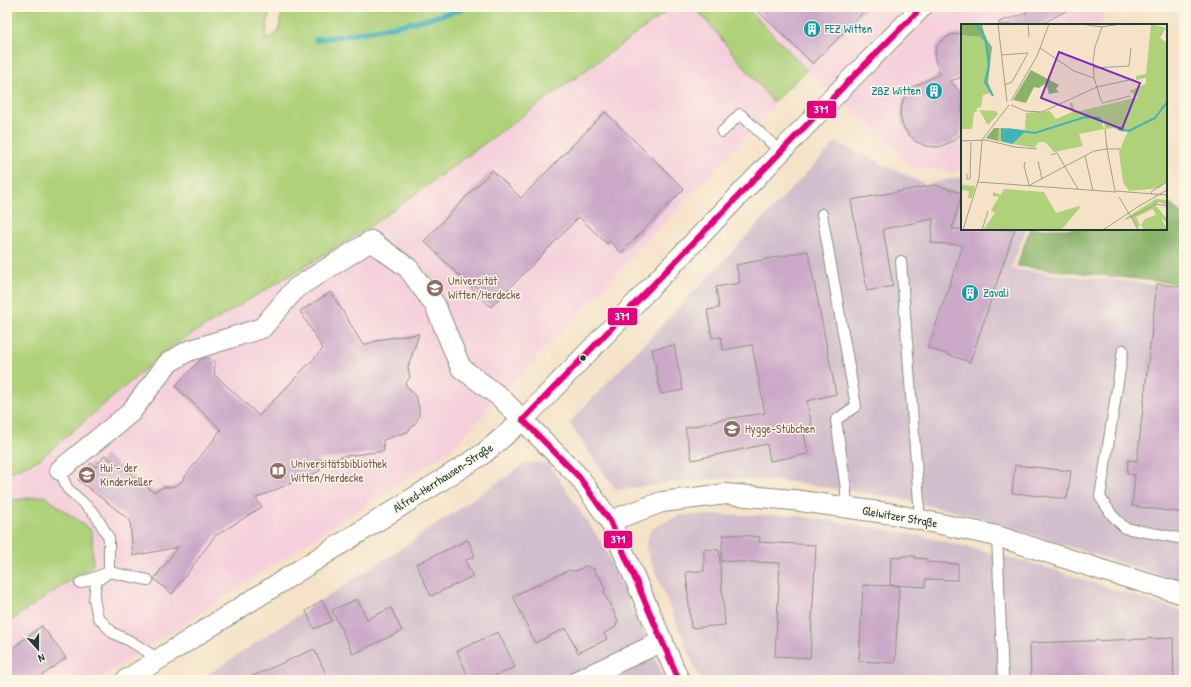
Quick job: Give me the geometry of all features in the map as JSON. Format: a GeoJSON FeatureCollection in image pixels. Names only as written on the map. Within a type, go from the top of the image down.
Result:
{"type":"FeatureCollection","features":[{"type":"Feature","properties":{"kind":"street","name":"Alfred-Herrhausen-Straße"},"geometry":{"type":"LineString","coordinates":[[126,680],[483,454],[523,420],[922,7]]}},
{"type":"Feature","properties":{"kind":"street"},"geometry":{"type":"LineString","coordinates":[[60,470],[130,413],[168,363],[188,351],[262,328],[296,288],[370,241],[408,268],[435,305],[461,368],[500,397],[579,477],[610,521],[679,680]]}},
{"type":"Feature","properties":{"kind":"street","name":"Gleiwitzer Straße"},"geometry":{"type":"LineString","coordinates":[[610,521],[662,502],[726,494],[793,500],[893,514],[997,536],[1108,572],[1184,594]]}},
{"type":"Feature","properties":{"kind":"street"},"geometry":{"type":"LineString","coordinates":[[579,680],[663,641]]}},
{"type":"Feature","properties":{"kind":"lane"},"geometry":{"type":"LineString","coordinates":[[722,132],[740,114],[781,152]]}},
{"type":"Feature","properties":{"kind":"lane"},"geometry":{"type":"LineString","coordinates":[[822,214],[856,406],[836,420],[846,489],[846,508]]}},
{"type":"Feature","properties":{"kind":"lane"},"geometry":{"type":"LineString","coordinates":[[901,261],[919,502],[918,519]]}},
{"type":"Feature","properties":{"kind":"lane"},"geometry":{"type":"LineString","coordinates":[[1123,350],[1100,496],[1112,514],[1125,528],[1184,539]]}},
{"type":"Feature","properties":{"kind":"lane"},"geometry":{"type":"LineString","coordinates":[[60,470],[67,488],[95,514],[109,538],[108,572],[96,582],[94,599],[98,617],[113,633],[130,641],[159,659]]}},
{"type":"Feature","properties":{"kind":"lane"},"geometry":{"type":"LineString","coordinates":[[997,536],[1003,680]]}},
{"type":"Feature","properties":{"kind":"lane"},"geometry":{"type":"LineString","coordinates":[[80,583],[108,572],[148,580]]}},
{"type":"Feature","properties":{"kind":"shaded area","name":"Universität Witten/Herdecke"},"geometry":{"type":"Polygon","coordinates":[[[673,7],[695,7],[775,105],[450,450],[97,680],[7,680],[7,623],[36,602],[7,575],[7,474],[40,459],[172,346],[365,230],[673,7]]]}},
{"type":"Feature","properties":{"kind":"shaded area"},"geometry":{"type":"Polygon","coordinates":[[[746,7],[1107,7],[1101,24],[961,24],[961,169],[955,173],[911,167],[879,133],[810,73],[746,7]]]}},
{"type":"Feature","properties":{"kind":"shaded area"},"geometry":{"type":"Polygon","coordinates":[[[836,142],[925,184],[961,177],[961,230],[1026,230],[1011,269],[1184,288],[1184,583],[974,516],[892,497],[790,482],[728,478],[677,482],[616,490],[569,423],[836,142]]]}},
{"type":"Feature","properties":{"kind":"shaded area"},"geometry":{"type":"Polygon","coordinates":[[[526,463],[548,463],[603,545],[665,680],[199,680],[400,549],[526,463]]]}},
{"type":"Feature","properties":{"kind":"shaded area"},"geometry":{"type":"Polygon","coordinates":[[[679,515],[793,515],[923,536],[1045,567],[1184,612],[1184,680],[700,680],[645,547],[651,529],[679,515]]]}},
{"type":"Feature","properties":{"kind":"green space"},"geometry":{"type":"Polygon","coordinates":[[[7,7],[270,7],[265,40],[278,33],[283,7],[673,7],[365,230],[172,346],[40,459],[7,474],[7,7]]]}},
{"type":"Feature","properties":{"kind":"green space"},"geometry":{"type":"Polygon","coordinates":[[[695,7],[746,7],[807,70],[773,102],[695,7]]]}},
{"type":"Feature","properties":{"kind":"green space"},"geometry":{"type":"Polygon","coordinates":[[[1167,201],[1184,216],[1184,284],[1017,266],[1030,230],[1167,230],[1167,201]]]}},
{"type":"Feature","properties":{"kind":"green space"},"geometry":{"type":"Polygon","coordinates":[[[44,496],[92,531],[93,565],[7,623],[7,501],[44,496]]]}},
{"type":"Feature","properties":{"kind":"building","name":"FEZ Witten"},"geometry":{"type":"Polygon","coordinates":[[[754,7],[868,7],[813,64],[754,7]]]}},
{"type":"Feature","properties":{"kind":"building"},"geometry":{"type":"Polygon","coordinates":[[[1021,7],[1073,7],[1042,24],[1000,24],[999,22],[1027,13],[1021,7]]]}},
{"type":"Feature","properties":{"kind":"building","name":"ZBZ Witten"},"geometry":{"type":"Polygon","coordinates":[[[961,33],[961,77],[950,81],[961,93],[961,134],[953,141],[939,147],[925,146],[915,141],[902,124],[900,114],[903,100],[912,87],[940,74],[935,60],[936,47],[941,41],[951,35],[961,33]]]}},
{"type":"Feature","properties":{"kind":"building"},"geometry":{"type":"Polygon","coordinates":[[[605,112],[684,189],[621,253],[610,241],[607,244],[579,217],[491,307],[424,241],[492,170],[521,198],[605,112]]]}},
{"type":"Feature","properties":{"kind":"building"},"geometry":{"type":"Polygon","coordinates":[[[935,185],[961,193],[952,229],[1015,230],[970,362],[928,348],[963,245],[931,243],[933,219],[883,229],[893,286],[867,291],[851,200],[935,185]]]}},
{"type":"Feature","properties":{"kind":"building"},"geometry":{"type":"Polygon","coordinates":[[[808,251],[836,394],[807,401],[812,427],[803,428],[808,454],[770,461],[767,444],[692,460],[685,428],[718,420],[765,413],[752,345],[723,350],[721,337],[712,338],[707,310],[719,308],[716,287],[740,283],[736,265],[808,251]]]}},
{"type":"Feature","properties":{"kind":"building"},"geometry":{"type":"Polygon","coordinates":[[[1157,284],[1184,287],[1184,513],[1132,506],[1135,475],[1127,474],[1128,460],[1137,461],[1157,284]]]}},
{"type":"Feature","properties":{"kind":"building"},"geometry":{"type":"Polygon","coordinates":[[[331,292],[363,345],[383,339],[419,334],[408,367],[410,377],[405,384],[416,397],[419,407],[419,417],[407,432],[383,440],[384,451],[316,460],[320,471],[256,498],[262,507],[215,536],[172,594],[154,579],[178,547],[133,556],[130,520],[78,480],[91,463],[96,467],[105,455],[154,492],[163,487],[172,487],[180,483],[221,430],[175,386],[200,360],[210,358],[215,363],[214,374],[259,416],[323,349],[300,311],[331,292]]]}},
{"type":"Feature","properties":{"kind":"building"},"geometry":{"type":"Polygon","coordinates":[[[674,345],[683,390],[661,394],[652,349],[674,345]]]}},
{"type":"Feature","properties":{"kind":"building"},"geometry":{"type":"Polygon","coordinates":[[[1015,465],[1071,471],[1067,499],[1012,493],[1015,465]]]}},
{"type":"Feature","properties":{"kind":"building"},"geometry":{"type":"Polygon","coordinates":[[[731,534],[760,537],[759,542],[816,545],[810,658],[775,656],[780,563],[721,561],[723,535],[731,534]]]}},
{"type":"Feature","properties":{"kind":"building"},"geometry":{"type":"Polygon","coordinates":[[[468,540],[475,556],[465,561],[473,576],[431,596],[416,564],[468,540]]]}},
{"type":"Feature","properties":{"kind":"building"},"geometry":{"type":"Polygon","coordinates":[[[704,549],[719,550],[725,625],[691,628],[686,572],[704,571],[704,549]]]}},
{"type":"Feature","properties":{"kind":"building"},"geometry":{"type":"Polygon","coordinates":[[[902,556],[915,556],[915,558],[927,559],[927,562],[958,564],[958,580],[926,579],[925,587],[890,585],[891,557],[901,558],[902,556]]]}},
{"type":"Feature","properties":{"kind":"building"},"geometry":{"type":"Polygon","coordinates":[[[586,566],[594,569],[597,576],[600,577],[605,589],[604,592],[618,621],[615,628],[604,633],[607,639],[578,653],[566,628],[535,643],[513,596],[569,570],[575,571],[586,566]]]}},
{"type":"Feature","properties":{"kind":"building"},"geometry":{"type":"Polygon","coordinates":[[[863,585],[899,586],[895,663],[859,661],[863,585]]]}},
{"type":"Feature","properties":{"kind":"building"},"geometry":{"type":"Polygon","coordinates":[[[357,599],[367,619],[391,608],[402,631],[353,654],[332,610],[357,599]]]}},
{"type":"Feature","properties":{"kind":"building"},"geometry":{"type":"Polygon","coordinates":[[[322,600],[332,621],[314,629],[306,611],[322,600]]]}},
{"type":"Feature","properties":{"kind":"building"},"geometry":{"type":"Polygon","coordinates":[[[42,626],[66,658],[36,680],[7,680],[7,652],[42,626]]]}},
{"type":"Feature","properties":{"kind":"building"},"geometry":{"type":"Polygon","coordinates":[[[498,632],[515,667],[486,680],[470,680],[457,651],[498,632]]]}},
{"type":"Feature","properties":{"kind":"building"},"geometry":{"type":"Polygon","coordinates":[[[1173,638],[1174,680],[1031,680],[1030,643],[1173,638]]]}},
{"type":"Feature","properties":{"kind":"building"},"geometry":{"type":"Polygon","coordinates":[[[314,649],[329,680],[244,680],[314,649]]]}},
{"type":"Feature","properties":{"kind":"waterway"},"geometry":{"type":"LineString","coordinates":[[316,40],[355,34],[431,18],[469,7]]}},
{"type":"Feature","properties":{"kind":"transit line","name":"371"},"geometry":{"type":"LineString","coordinates":[[523,420],[922,7]]}},
{"type":"Feature","properties":{"kind":"transit line","name":"371"},"geometry":{"type":"LineString","coordinates":[[523,420],[579,477],[610,521],[679,680]]}},
{"type":"Feature","properties":{"kind":"place","name":"FEZ Witten"},"geometry":{"type":"Point","coordinates":[812,29]}},
{"type":"Feature","properties":{"kind":"place","name":"ZBZ Witten"},"geometry":{"type":"Point","coordinates":[934,91]}},
{"type":"Feature","properties":{"kind":"place","name":"Universität Witten/Herdecke"},"geometry":{"type":"Point","coordinates":[435,288]}},
{"type":"Feature","properties":{"kind":"place","name":"Zavali"},"geometry":{"type":"Point","coordinates":[970,293]}},
{"type":"Feature","properties":{"kind":"place","name":"Hygge-Stübchen"},"geometry":{"type":"Point","coordinates":[732,429]}},
{"type":"Feature","properties":{"kind":"place","name":"Universitätsbibliothek Witten/Herdecke"},"geometry":{"type":"Point","coordinates":[278,471]}},
{"type":"Feature","properties":{"kind":"place","name":"Hui – der Kinderkeller"},"geometry":{"type":"Point","coordinates":[87,475]}}]}
